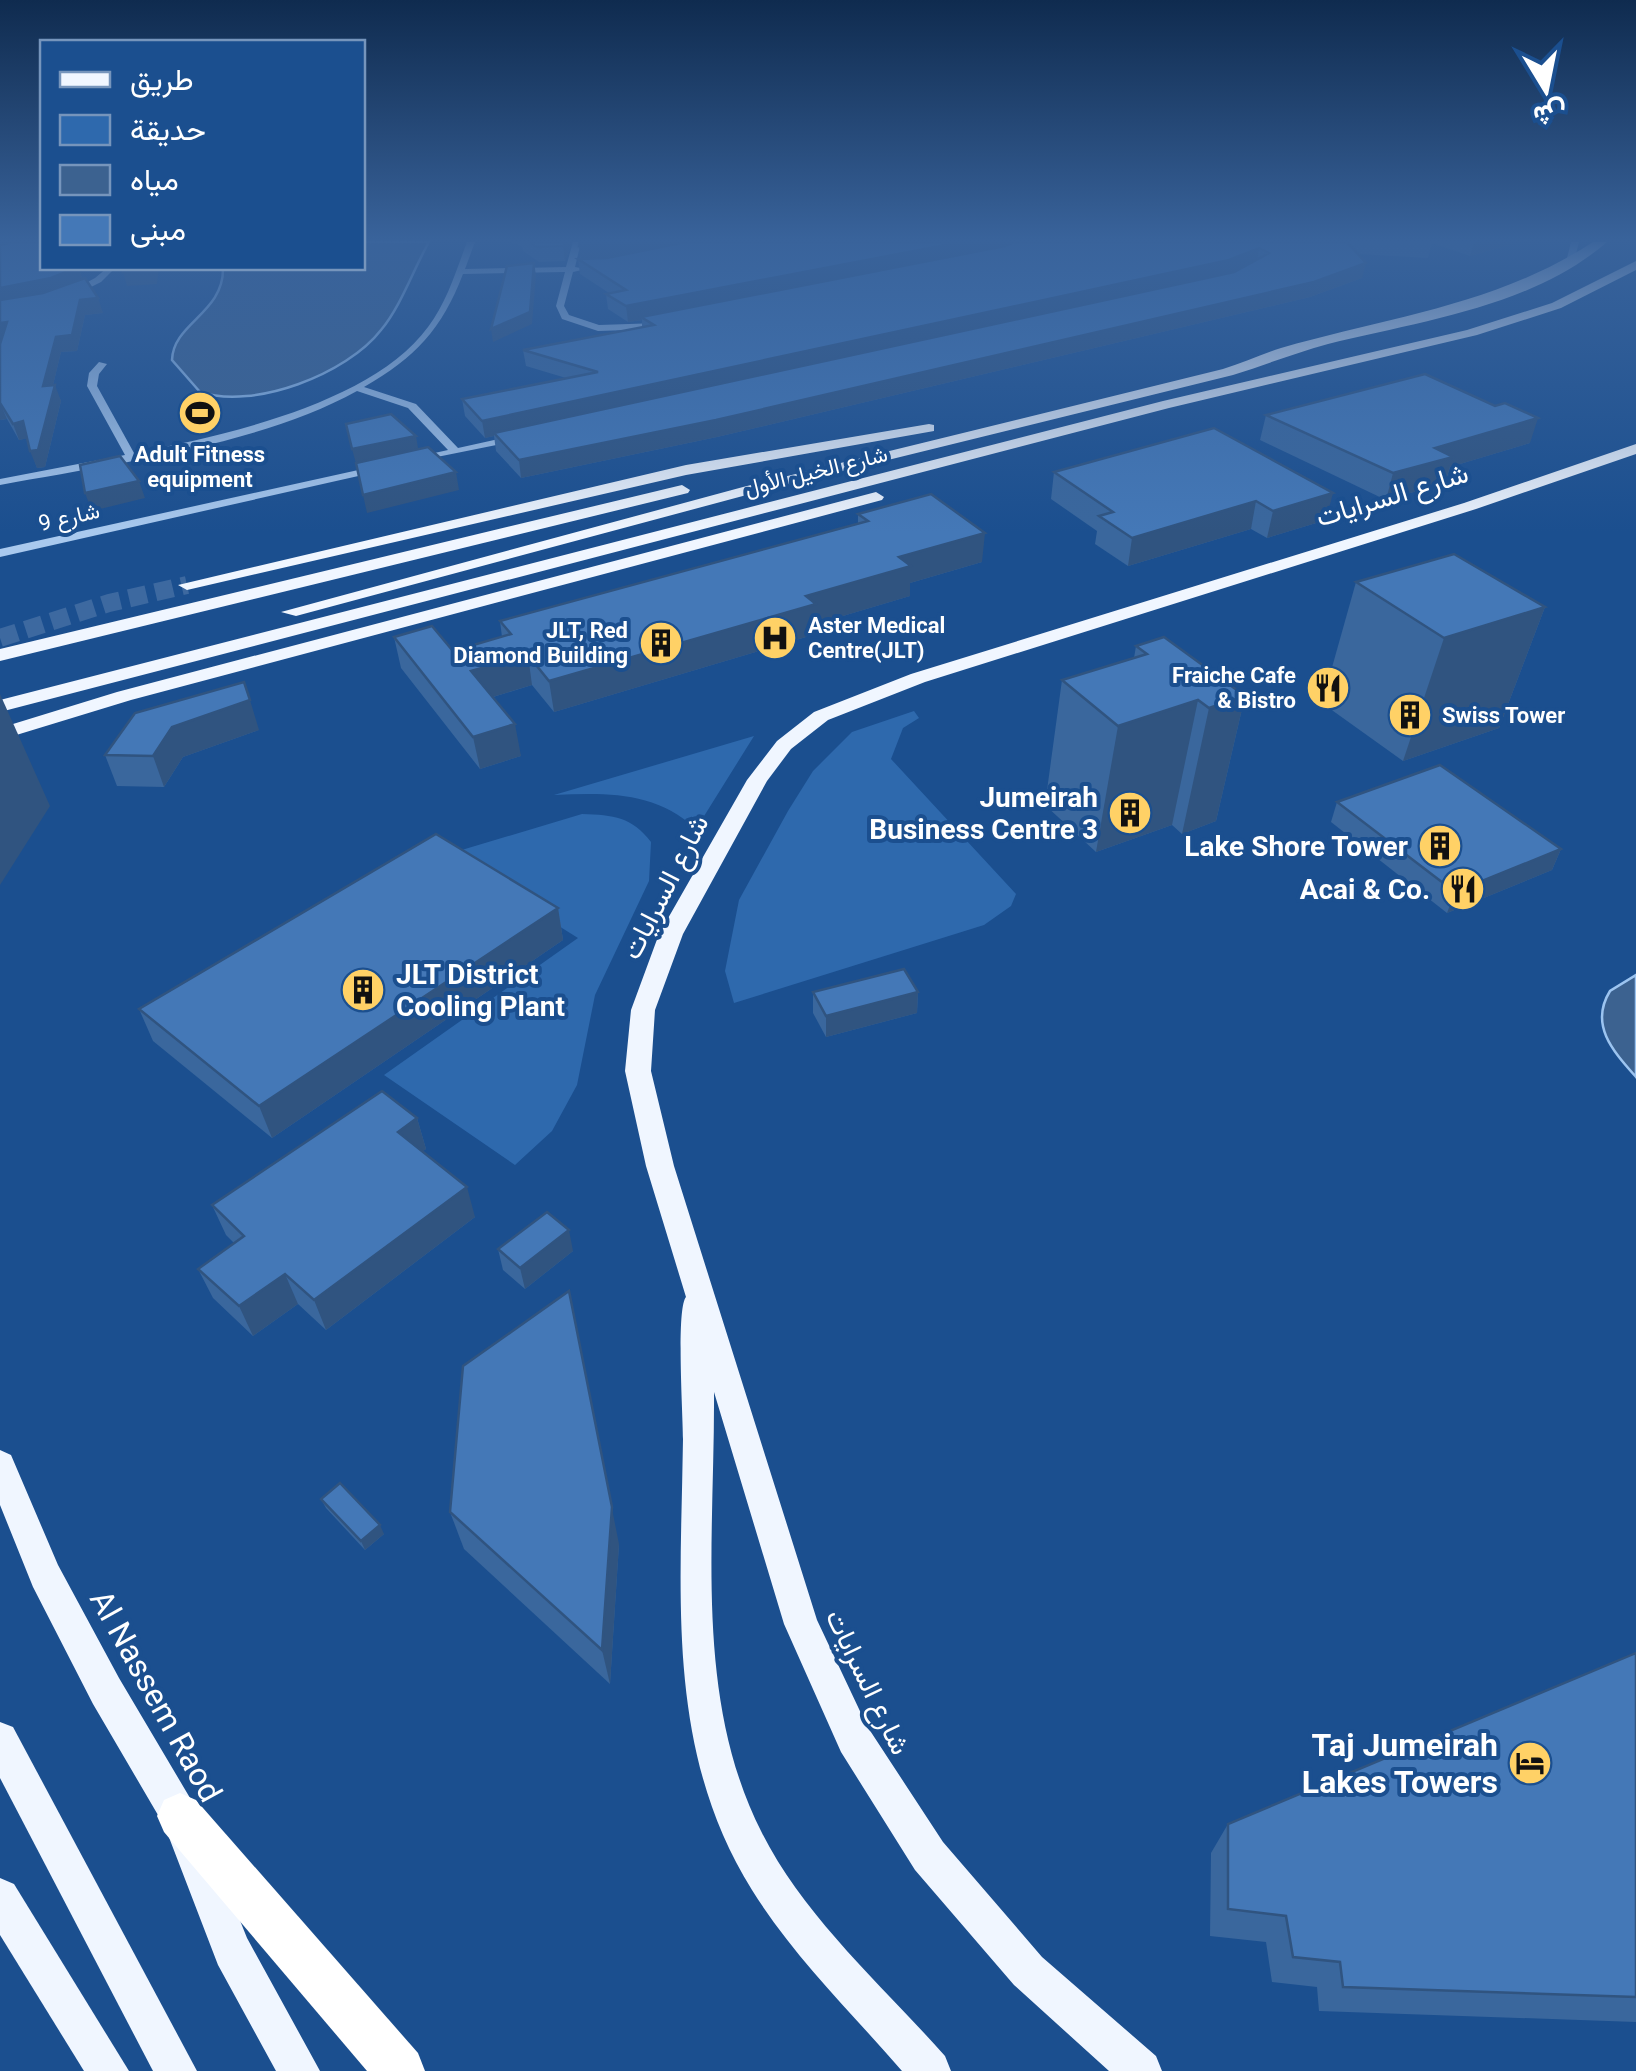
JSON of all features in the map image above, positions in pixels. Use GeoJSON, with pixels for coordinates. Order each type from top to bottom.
{"type":"FeatureCollection","features":[{"type":"Feature","properties":{"kind":"highway"},"geometry":{"type":"LineString","coordinates":[[180,1816],[400,2071]]}},
{"type":"Feature","properties":{"kind":"main road","name":"شارع الخيل الأول"},"geometry":{"type":"LineString","coordinates":[[0,688],[732,494],[1228,372],[1336,339]]}},
{"type":"Feature","properties":{"kind":"main road","name":"شارع الخيل الأول"},"geometry":{"type":"LineString","coordinates":[[0,706],[1168,404],[1221,396],[1443,339]]}},
{"type":"Feature","properties":{"kind":"main road"},"geometry":{"type":"LineString","coordinates":[[0,655],[929,428],[1282,353]]}},
{"type":"Feature","properties":{"kind":"main road"},"geometry":{"type":"LineString","coordinates":[[0,734],[124,696],[928,483],[1221,396]]}},
{"type":"Feature","properties":{"kind":"main road"},"geometry":{"type":"LineString","coordinates":[[187,585],[686,470],[929,428]]}},
{"type":"Feature","properties":{"kind":"main road","name":"شارع السرايات"},"geometry":{"type":"LineString","coordinates":[[1141,2071],[1028,1971],[929,1856],[854,1739],[801,1624],[688,1244],[660,1166],[638,1071],[643,1010],[672,934],[757,780],[784,746],[821,716],[866,695],[1474,504],[1636,449]]}},
{"type":"Feature","properties":{"kind":"main road"},"geometry":{"type":"LineString","coordinates":[[0,722],[124,696]]}},
{"type":"Feature","properties":{"kind":"main road"},"geometry":{"type":"LineString","coordinates":[[688,1244],[697,1332],[697,1680],[705,1736],[722,1793],[749,1849],[784,1902],[930,2071]]}},
{"type":"Feature","properties":{"kind":"main road","name":"Al Nassem Raod"},"geometry":{"type":"LineString","coordinates":[[0,1465],[45,1575],[106,1691],[180,1816],[232,1951],[299,2071]]}},
{"type":"Feature","properties":{"kind":"main road"},"geometry":{"type":"LineString","coordinates":[[0,1740],[176,2071]]}},
{"type":"Feature","properties":{"kind":"main road"},"geometry":{"type":"LineString","coordinates":[[0,1898],[108,2071]]}},
{"type":"Feature","properties":{"kind":"street"},"geometry":{"type":"LineString","coordinates":[[0,482],[257,426],[355,387],[392,365],[423,339]]}},
{"type":"Feature","properties":{"kind":"street"},"geometry":{"type":"LineString","coordinates":[[102,364],[92,378],[92,386],[130,456]]}},
{"type":"Feature","properties":{"kind":"street"},"geometry":{"type":"LineString","coordinates":[[355,387],[412,406],[455,451]]}},
{"type":"Feature","properties":{"kind":"street","name":"شارع 9"},"geometry":{"type":"LineString","coordinates":[[0,553],[531,435]]}},
{"type":"Feature","properties":{"kind":"green space"},"geometry":{"type":"Polygon","coordinates":[[[914,711],[919,718],[903,728],[891,759],[1016,894],[1011,906],[984,925],[734,1003],[725,971],[739,900],[788,811],[813,771],[852,732],[914,711]]]}},
{"type":"Feature","properties":{"kind":"green space"},"geometry":{"type":"Polygon","coordinates":[[[754,736],[696,829],[664,807],[647,801],[611,795],[554,795],[754,736]]]}},
{"type":"Feature","properties":{"kind":"green space"},"geometry":{"type":"Polygon","coordinates":[[[582,814],[621,819],[644,834],[651,842],[649,881],[595,995],[577,1085],[552,1131],[515,1165],[384,1075],[578,938],[445,855],[582,814]]]}},
{"type":"Feature","properties":{"kind":"water"},"geometry":{"type":"Polygon","coordinates":[[[180,339],[373,339],[323,374],[272,392],[246,396],[200,392],[172,360],[180,339]]]}},
{"type":"Feature","properties":{"kind":"water"},"geometry":{"type":"Polygon","coordinates":[[[1636,975],[1636,1077],[1606,1037],[1602,1015],[1610,991],[1636,975]]]}},
{"type":"Feature","properties":{"kind":"building"},"geometry":{"type":"Polygon","coordinates":[[[2,339],[56,339],[43,386],[55,385],[38,450],[30,451],[23,421],[13,424],[0,403],[2,339]]]}},
{"type":"Feature","properties":{"kind":"building"},"geometry":{"type":"Polygon","coordinates":[[[582,339],[864,339],[482,421],[462,399],[598,372],[523,350],[582,339]]]}},
{"type":"Feature","properties":{"kind":"building"},"geometry":{"type":"Polygon","coordinates":[[[928,339],[1069,339],[716,420],[519,460],[494,433],[928,339]]]}},
{"type":"Feature","properties":{"kind":"building"},"geometry":{"type":"Polygon","coordinates":[[[1425,374],[1495,406],[1505,403],[1538,418],[1435,448],[1453,457],[1393,473],[1266,415],[1425,374]]]}},
{"type":"Feature","properties":{"kind":"building"},"geometry":{"type":"Polygon","coordinates":[[[391,414],[416,436],[352,449],[346,424],[391,414]]]}},
{"type":"Feature","properties":{"kind":"building"},"geometry":{"type":"Polygon","coordinates":[[[1214,428],[1333,493],[1273,511],[1256,501],[1132,538],[1099,516],[1113,512],[1054,472],[1214,428]]]}},
{"type":"Feature","properties":{"kind":"building"},"geometry":{"type":"Polygon","coordinates":[[[428,447],[456,472],[363,495],[356,463],[428,447]]]}},
{"type":"Feature","properties":{"kind":"building"},"geometry":{"type":"Polygon","coordinates":[[[120,456],[139,481],[85,493],[80,465],[120,456]]]}},
{"type":"Feature","properties":{"kind":"building"},"geometry":{"type":"Polygon","coordinates":[[[931,494],[985,533],[899,557],[911,566],[806,596],[816,604],[549,681],[528,655],[471,671],[515,724],[473,737],[394,637],[432,626],[453,651],[511,634],[500,621],[868,521],[858,514],[931,494]]]}},
{"type":"Feature","properties":{"kind":"building"},"geometry":{"type":"Polygon","coordinates":[[[1454,554],[1545,607],[1444,638],[1356,582],[1454,554]]]}},
{"type":"Feature","properties":{"kind":"building"},"geometry":{"type":"Polygon","coordinates":[[[1164,637],[1245,696],[1209,708],[1198,700],[1118,726],[1062,680],[1147,654],[1136,646],[1164,637]]]}},
{"type":"Feature","properties":{"kind":"building"},"geometry":{"type":"Polygon","coordinates":[[[244,682],[250,700],[172,727],[153,756],[105,755],[135,713],[244,682]]]}},
{"type":"Feature","properties":{"kind":"building","name":"Lake Shore Tower"},"geometry":{"type":"Polygon","coordinates":[[[1440,765],[1561,849],[1455,892],[1337,802],[1440,765]]]}},
{"type":"Feature","properties":{"kind":"building","name":"JLT District Cooling Plant"},"geometry":{"type":"Polygon","coordinates":[[[436,834],[558,908],[259,1106],[139,1009],[436,834]]]}},
{"type":"Feature","properties":{"kind":"building"},"geometry":{"type":"Polygon","coordinates":[[[904,969],[918,992],[826,1016],[813,992],[904,969]]]}},
{"type":"Feature","properties":{"kind":"building"},"geometry":{"type":"Polygon","coordinates":[[[382,1091],[417,1118],[398,1132],[467,1187],[314,1300],[285,1274],[239,1306],[198,1269],[244,1236],[212,1205],[382,1091]]]}},
{"type":"Feature","properties":{"kind":"building"},"geometry":{"type":"Polygon","coordinates":[[[547,1212],[569,1230],[520,1268],[498,1249],[547,1212]]]}},
{"type":"Feature","properties":{"kind":"building"},"geometry":{"type":"Polygon","coordinates":[[[569,1291],[612,1507],[602,1650],[450,1512],[463,1366],[569,1291]]]}},
{"type":"Feature","properties":{"kind":"building"},"geometry":{"type":"Polygon","coordinates":[[[340,1483],[380,1525],[361,1541],[321,1499],[340,1483]]]}},
{"type":"Feature","properties":{"kind":"building","name":"Taj Jumeirah Lakes Towers"},"geometry":{"type":"Polygon","coordinates":[[[1636,1653],[1636,1997],[1343,1987],[1340,1962],[1293,1957],[1286,1916],[1228,1909],[1228,1824],[1636,1653]]]}},
{"type":"Feature","properties":{"kind":"tunnel"},"geometry":{"type":"LineString","coordinates":[[0,638],[109,603],[187,585]]}},
{"type":"Feature","properties":{"kind":"place","name":"Adult Fitness equipment"},"geometry":{"type":"Point","coordinates":[200,413]}},
{"type":"Feature","properties":{"kind":"place","name":"Aster Medical Centre(JLT)"},"geometry":{"type":"Point","coordinates":[775,638]}},
{"type":"Feature","properties":{"kind":"place","name":"JLT, Red Diamond Building"},"geometry":{"type":"Point","coordinates":[661,643]}},
{"type":"Feature","properties":{"kind":"place","name":"Fraiche Cafe & Bistro"},"geometry":{"type":"Point","coordinates":[1328,688]}},
{"type":"Feature","properties":{"kind":"place","name":"Swiss Tower"},"geometry":{"type":"Point","coordinates":[1410,715]}},
{"type":"Feature","properties":{"kind":"place","name":"Jumeirah Business Centre 3"},"geometry":{"type":"Point","coordinates":[1130,813]}},
{"type":"Feature","properties":{"kind":"place","name":"Lake Shore Tower"},"geometry":{"type":"Point","coordinates":[1440,846]}},
{"type":"Feature","properties":{"kind":"place","name":"Acai & Co."},"geometry":{"type":"Point","coordinates":[1463,889]}},
{"type":"Feature","properties":{"kind":"place","name":"JLT District Cooling Plant"},"geometry":{"type":"Point","coordinates":[363,990]}},
{"type":"Feature","properties":{"kind":"place","name":"Taj Jumeirah Lakes Towers"},"geometry":{"type":"Point","coordinates":[1530,1763]}}]}
